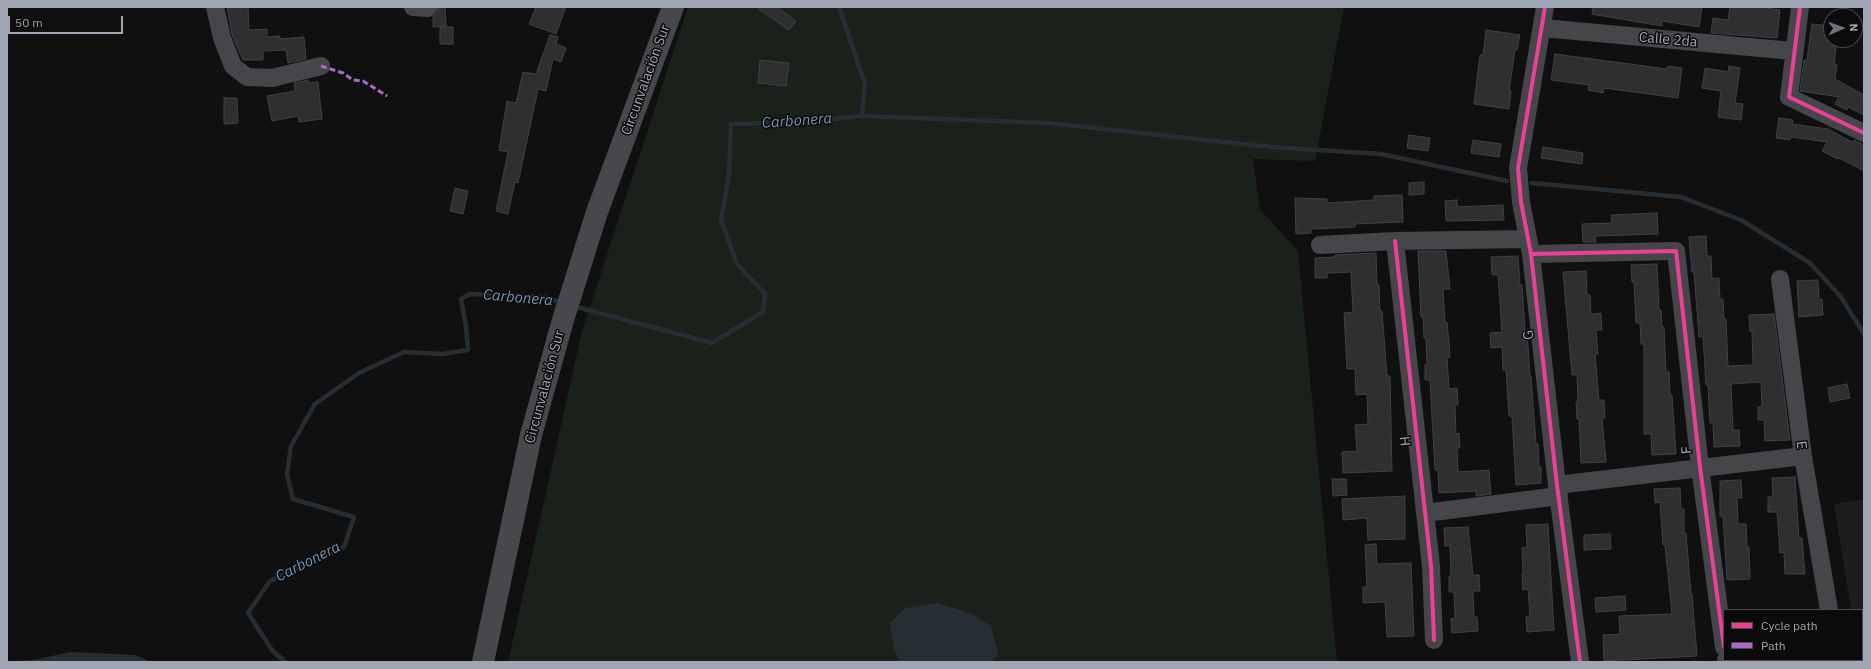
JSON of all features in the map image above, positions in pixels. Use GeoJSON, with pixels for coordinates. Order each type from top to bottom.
{"type":"FeatureCollection","features":[{"type":"Feature","properties":{"kind":"main road","name":"Circunvalación Sur"},"geometry":{"type":"LineString","coordinates":[[483,662],[531,435],[563,320],[598,212],[673,7]]}},
{"type":"Feature","properties":{"kind":"street"},"geometry":{"type":"LineString","coordinates":[[215,7],[222,38],[234,66],[247,77],[272,78],[321,66]]}},
{"type":"Feature","properties":{"kind":"street","name":"G"},"geometry":{"type":"LineString","coordinates":[[1545,7],[1518,168],[1529,246],[1580,662]]}},
{"type":"Feature","properties":{"kind":"street"},"geometry":{"type":"LineString","coordinates":[[1800,7],[1793,51],[1789,97],[1864,133]]}},
{"type":"Feature","properties":{"kind":"street","name":"Calle 2da"},"geometry":{"type":"LineString","coordinates":[[1542,28],[1793,51]]}},
{"type":"Feature","properties":{"kind":"street"},"geometry":{"type":"LineString","coordinates":[[1320,245],[1395,240],[1529,246]]}},
{"type":"Feature","properties":{"kind":"street","name":"H"},"geometry":{"type":"LineString","coordinates":[[1395,240],[1431,566],[1434,640]]}},
{"type":"Feature","properties":{"kind":"street","name":"F"},"geometry":{"type":"LineString","coordinates":[[1529,246],[1676,251],[1700,467],[1723,640]]}},
{"type":"Feature","properties":{"kind":"street","name":"E"},"geometry":{"type":"LineString","coordinates":[[1780,279],[1803,456],[1829,609]]}},
{"type":"Feature","properties":{"kind":"street"},"geometry":{"type":"LineString","coordinates":[[1425,513],[1700,467],[1803,456]]}},
{"type":"Feature","properties":{"kind":"street"},"geometry":{"type":"LineString","coordinates":[[1857,662],[1864,661]]}},
{"type":"Feature","properties":{"kind":"shaded area"},"geometry":{"type":"Polygon","coordinates":[[[688,7],[1344,7],[1315,161],[1253,159],[1260,209],[1298,251],[1337,662],[993,662],[998,654],[894,648],[899,662],[508,662],[582,331],[688,7]]]}},
{"type":"Feature","properties":{"kind":"shaded area"},"geometry":{"type":"Polygon","coordinates":[[[1864,499],[1864,646],[1863,609],[1851,609],[1834,504],[1864,499]]]}},
{"type":"Feature","properties":{"kind":"shaded area"},"geometry":{"type":"Polygon","coordinates":[[[937,603],[970,613],[991,626],[998,654],[993,662],[899,662],[894,648],[890,623],[905,608],[937,603]]]}},
{"type":"Feature","properties":{"kind":"shaded area"},"geometry":{"type":"Polygon","coordinates":[[[70,652],[136,655],[150,662],[7,662],[34,660],[70,652]]]}},
{"type":"Feature","properties":{"kind":"building"},"geometry":{"type":"Polygon","coordinates":[[[227,7],[248,7],[249,30],[267,29],[267,37],[280,36],[280,39],[304,37],[306,59],[288,63],[286,50],[263,51],[263,60],[243,60],[232,35],[227,7]]]}},
{"type":"Feature","properties":{"kind":"building"},"geometry":{"type":"Polygon","coordinates":[[[438,7],[445,7],[446,26],[433,27],[433,17],[437,13],[438,7]]]}},
{"type":"Feature","properties":{"kind":"building"},"geometry":{"type":"Polygon","coordinates":[[[536,7],[566,7],[556,34],[529,24],[536,7]]]}},
{"type":"Feature","properties":{"kind":"building"},"geometry":{"type":"Polygon","coordinates":[[[756,7],[777,7],[796,21],[789,30],[756,7]]]}},
{"type":"Feature","properties":{"kind":"building"},"geometry":{"type":"Polygon","coordinates":[[[1593,7],[1702,7],[1699,27],[1662,21],[1662,26],[1592,14],[1593,7]]]}},
{"type":"Feature","properties":{"kind":"building"},"geometry":{"type":"Polygon","coordinates":[[[1730,7],[1759,7],[1780,10],[1777,38],[1711,33],[1713,18],[1728,20],[1730,7]]]}},
{"type":"Feature","properties":{"kind":"building"},"geometry":{"type":"Polygon","coordinates":[[[1812,24],[1823,25],[1823,48],[1836,48],[1834,64],[1837,65],[1835,79],[1864,95],[1864,115],[1848,107],[1847,110],[1835,104],[1839,97],[1800,91],[1804,60],[1807,60],[1812,24]]]}},
{"type":"Feature","properties":{"kind":"building"},"geometry":{"type":"Polygon","coordinates":[[[440,27],[453,27],[453,44],[440,44],[440,27]]]}},
{"type":"Feature","properties":{"kind":"building"},"geometry":{"type":"Polygon","coordinates":[[[1486,30],[1520,35],[1517,50],[1515,50],[1509,91],[1511,91],[1509,109],[1474,104],[1480,55],[1483,55],[1486,30]]]}},
{"type":"Feature","properties":{"kind":"building"},"geometry":{"type":"Polygon","coordinates":[[[550,35],[558,37],[556,44],[566,48],[561,62],[553,59],[546,91],[538,89],[518,183],[515,182],[508,214],[496,211],[508,152],[499,150],[507,101],[516,103],[523,72],[536,74],[550,35]]]}},
{"type":"Feature","properties":{"kind":"building"},"geometry":{"type":"Polygon","coordinates":[[[1555,54],[1667,69],[1668,66],[1682,68],[1678,98],[1604,88],[1603,93],[1588,90],[1589,85],[1551,80],[1555,54]]]}},
{"type":"Feature","properties":{"kind":"building"},"geometry":{"type":"Polygon","coordinates":[[[760,60],[789,63],[786,86],[758,83],[760,60]]]}},
{"type":"Feature","properties":{"kind":"building"},"geometry":{"type":"Polygon","coordinates":[[[1729,66],[1740,68],[1735,103],[1743,104],[1741,120],[1718,117],[1721,91],[1702,88],[1705,68],[1728,72],[1729,66]]]}},
{"type":"Feature","properties":{"kind":"building"},"geometry":{"type":"Polygon","coordinates":[[[308,80],[308,83],[318,82],[322,119],[299,122],[298,116],[272,121],[267,96],[295,91],[294,83],[308,80]]]}},
{"type":"Feature","properties":{"kind":"building"},"geometry":{"type":"Polygon","coordinates":[[[224,98],[237,98],[238,123],[224,124],[224,98]]]}},
{"type":"Feature","properties":{"kind":"building"},"geometry":{"type":"Polygon","coordinates":[[[1779,118],[1793,120],[1792,124],[1828,129],[1852,142],[1854,140],[1864,145],[1864,171],[1822,151],[1827,142],[1791,137],[1790,140],[1776,138],[1779,118]]]}},
{"type":"Feature","properties":{"kind":"building"},"geometry":{"type":"Polygon","coordinates":[[[1409,135],[1430,138],[1428,151],[1407,148],[1409,135]]]}},
{"type":"Feature","properties":{"kind":"building"},"geometry":{"type":"Polygon","coordinates":[[[1473,140],[1501,144],[1499,157],[1471,153],[1473,140]]]}},
{"type":"Feature","properties":{"kind":"building"},"geometry":{"type":"Polygon","coordinates":[[[1543,147],[1583,153],[1582,164],[1541,158],[1543,147]]]}},
{"type":"Feature","properties":{"kind":"building"},"geometry":{"type":"Polygon","coordinates":[[[1424,182],[1424,194],[1409,195],[1409,183],[1424,182]]]}},
{"type":"Feature","properties":{"kind":"building"},"geometry":{"type":"Polygon","coordinates":[[[455,188],[468,191],[463,214],[450,211],[455,188]]]}},
{"type":"Feature","properties":{"kind":"building"},"geometry":{"type":"Polygon","coordinates":[[[1402,195],[1403,222],[1355,224],[1355,227],[1311,229],[1311,233],[1296,234],[1295,198],[1327,199],[1327,203],[1374,200],[1374,196],[1402,195]]]}},
{"type":"Feature","properties":{"kind":"building"},"geometry":{"type":"Polygon","coordinates":[[[1457,200],[1457,207],[1503,205],[1504,220],[1446,221],[1445,201],[1457,200]]]}},
{"type":"Feature","properties":{"kind":"building"},"geometry":{"type":"Polygon","coordinates":[[[1657,213],[1658,234],[1595,236],[1596,242],[1583,242],[1582,224],[1612,223],[1611,215],[1657,213]]]}},
{"type":"Feature","properties":{"kind":"building"},"geometry":{"type":"Polygon","coordinates":[[[1706,236],[1707,256],[1711,256],[1712,279],[1719,278],[1720,299],[1723,299],[1724,319],[1726,319],[1728,366],[1753,365],[1752,331],[1750,331],[1749,315],[1774,314],[1790,440],[1765,441],[1764,420],[1758,420],[1758,407],[1762,406],[1761,382],[1731,384],[1733,430],[1739,430],[1740,446],[1714,447],[1713,423],[1710,423],[1708,385],[1706,385],[1703,336],[1699,337],[1694,272],[1692,272],[1689,237],[1706,236]]]}},
{"type":"Feature","properties":{"kind":"building"},"geometry":{"type":"Polygon","coordinates":[[[1418,251],[1446,251],[1450,289],[1443,289],[1445,323],[1447,322],[1450,357],[1447,358],[1449,389],[1457,388],[1458,405],[1455,405],[1456,434],[1459,433],[1460,448],[1457,448],[1458,472],[1489,470],[1491,494],[1476,496],[1476,491],[1439,493],[1438,470],[1435,470],[1430,380],[1425,380],[1425,365],[1427,364],[1426,338],[1424,338],[1423,317],[1421,317],[1418,251]]]}},
{"type":"Feature","properties":{"kind":"building"},"geometry":{"type":"Polygon","coordinates":[[[1376,253],[1377,285],[1379,285],[1380,311],[1382,311],[1387,376],[1390,376],[1392,471],[1343,473],[1342,452],[1357,451],[1355,425],[1368,424],[1367,394],[1356,395],[1355,369],[1347,369],[1344,313],[1353,312],[1351,272],[1327,273],[1327,278],[1315,278],[1315,258],[1335,257],[1335,255],[1376,253]]]}},
{"type":"Feature","properties":{"kind":"building"},"geometry":{"type":"Polygon","coordinates":[[[1518,256],[1520,285],[1522,285],[1525,331],[1527,331],[1536,444],[1538,444],[1539,467],[1541,467],[1541,483],[1516,485],[1512,416],[1509,416],[1506,370],[1503,370],[1502,347],[1491,348],[1490,333],[1502,332],[1498,275],[1492,275],[1491,257],[1518,256]]]}},
{"type":"Feature","properties":{"kind":"building"},"geometry":{"type":"Polygon","coordinates":[[[1657,264],[1659,310],[1661,310],[1662,327],[1664,327],[1666,372],[1669,372],[1670,395],[1672,395],[1676,454],[1652,455],[1651,434],[1644,434],[1644,344],[1641,344],[1640,323],[1636,323],[1634,282],[1632,282],[1631,265],[1657,264]]]}},
{"type":"Feature","properties":{"kind":"building"},"geometry":{"type":"Polygon","coordinates":[[[1586,271],[1587,295],[1590,295],[1591,314],[1601,313],[1602,330],[1596,330],[1598,354],[1595,354],[1599,400],[1604,400],[1605,418],[1602,418],[1606,462],[1581,463],[1579,419],[1577,419],[1576,402],[1578,401],[1577,375],[1572,375],[1563,272],[1586,271]]]}},
{"type":"Feature","properties":{"kind":"building"},"geometry":{"type":"Polygon","coordinates":[[[1818,280],[1819,300],[1822,299],[1823,315],[1799,317],[1797,281],[1818,280]]]}},
{"type":"Feature","properties":{"kind":"building"},"geometry":{"type":"Polygon","coordinates":[[[1847,384],[1850,398],[1830,402],[1828,388],[1847,384]]]}},
{"type":"Feature","properties":{"kind":"building"},"geometry":{"type":"Polygon","coordinates":[[[1795,477],[1799,538],[1802,538],[1805,574],[1785,574],[1784,552],[1780,553],[1777,512],[1768,512],[1768,497],[1773,497],[1772,478],[1795,477]]]}},
{"type":"Feature","properties":{"kind":"building"},"geometry":{"type":"Polygon","coordinates":[[[1332,479],[1346,479],[1347,495],[1333,496],[1332,479]]]}},
{"type":"Feature","properties":{"kind":"building"},"geometry":{"type":"Polygon","coordinates":[[[1741,480],[1742,498],[1737,498],[1738,524],[1746,524],[1747,547],[1749,547],[1750,579],[1727,580],[1723,516],[1720,516],[1720,481],[1741,480]]]}},
{"type":"Feature","properties":{"kind":"building"},"geometry":{"type":"Polygon","coordinates":[[[1680,488],[1681,509],[1684,509],[1684,533],[1686,533],[1697,656],[1604,661],[1603,635],[1620,634],[1619,616],[1672,614],[1665,545],[1663,545],[1660,502],[1655,503],[1654,489],[1680,488]]]}},
{"type":"Feature","properties":{"kind":"building"},"geometry":{"type":"Polygon","coordinates":[[[1405,496],[1405,539],[1368,540],[1367,518],[1343,520],[1342,499],[1405,496]]]}},
{"type":"Feature","properties":{"kind":"building"},"geometry":{"type":"Polygon","coordinates":[[[1548,524],[1554,630],[1527,632],[1526,617],[1530,616],[1528,589],[1523,590],[1522,574],[1522,548],[1527,547],[1526,525],[1548,524]]]}},
{"type":"Feature","properties":{"kind":"building"},"geometry":{"type":"Polygon","coordinates":[[[1468,527],[1473,575],[1479,575],[1480,591],[1473,591],[1474,617],[1477,617],[1478,631],[1452,633],[1451,619],[1455,618],[1454,592],[1449,592],[1449,576],[1451,576],[1450,546],[1445,546],[1444,528],[1468,527]]]}},
{"type":"Feature","properties":{"kind":"building"},"geometry":{"type":"Polygon","coordinates":[[[1610,534],[1611,549],[1584,550],[1584,535],[1610,534]]]}},
{"type":"Feature","properties":{"kind":"building"},"geometry":{"type":"Polygon","coordinates":[[[1376,544],[1377,564],[1411,563],[1414,636],[1387,637],[1385,602],[1363,603],[1363,587],[1367,587],[1365,545],[1376,544]]]}},
{"type":"Feature","properties":{"kind":"building"},"geometry":{"type":"Polygon","coordinates":[[[1625,596],[1626,610],[1596,612],[1595,598],[1625,596]]]}},
{"type":"Feature","properties":{"kind":"waterway","name":"Carbonera"},"geometry":{"type":"LineString","coordinates":[[573,306],[712,343],[763,312],[765,294],[737,264],[721,220],[729,175],[731,124],[802,122],[862,116],[865,84],[839,7]]}},
{"type":"Feature","properties":{"kind":"waterway"},"geometry":{"type":"LineString","coordinates":[[862,116],[1048,123],[1271,147],[1381,154],[1507,181]]}},
{"type":"Feature","properties":{"kind":"waterway"},"geometry":{"type":"LineString","coordinates":[[1532,183],[1681,197],[1741,220],[1810,263],[1841,297],[1864,334]]}},
{"type":"Feature","properties":{"kind":"waterway","name":"Carbonera"},"geometry":{"type":"LineString","coordinates":[[285,662],[272,650],[248,613],[270,581],[344,547],[354,517],[293,499],[287,474],[291,446],[315,404],[359,373],[404,352],[442,354],[468,350],[466,326],[461,299],[470,294],[544,297],[562,303]]}},
{"type":"Feature","properties":{"kind":"marked path"},"geometry":{"type":"LineString","coordinates":[[321,66],[343,73],[353,80],[363,81],[387,96]]}},
{"type":"Feature","properties":{"kind":"cycle path"},"geometry":{"type":"LineString","coordinates":[[1545,7],[1518,168],[1521,202],[1531,254],[1557,485],[1580,662]]}},
{"type":"Feature","properties":{"kind":"cycle path"},"geometry":{"type":"LineString","coordinates":[[1800,7],[1789,97],[1864,133]]}},
{"type":"Feature","properties":{"kind":"cycle path"},"geometry":{"type":"LineString","coordinates":[[1395,241],[1431,566],[1434,640]]}},
{"type":"Feature","properties":{"kind":"cycle path"},"geometry":{"type":"LineString","coordinates":[[1531,254],[1676,251],[1700,467],[1723,640]]}}]}
